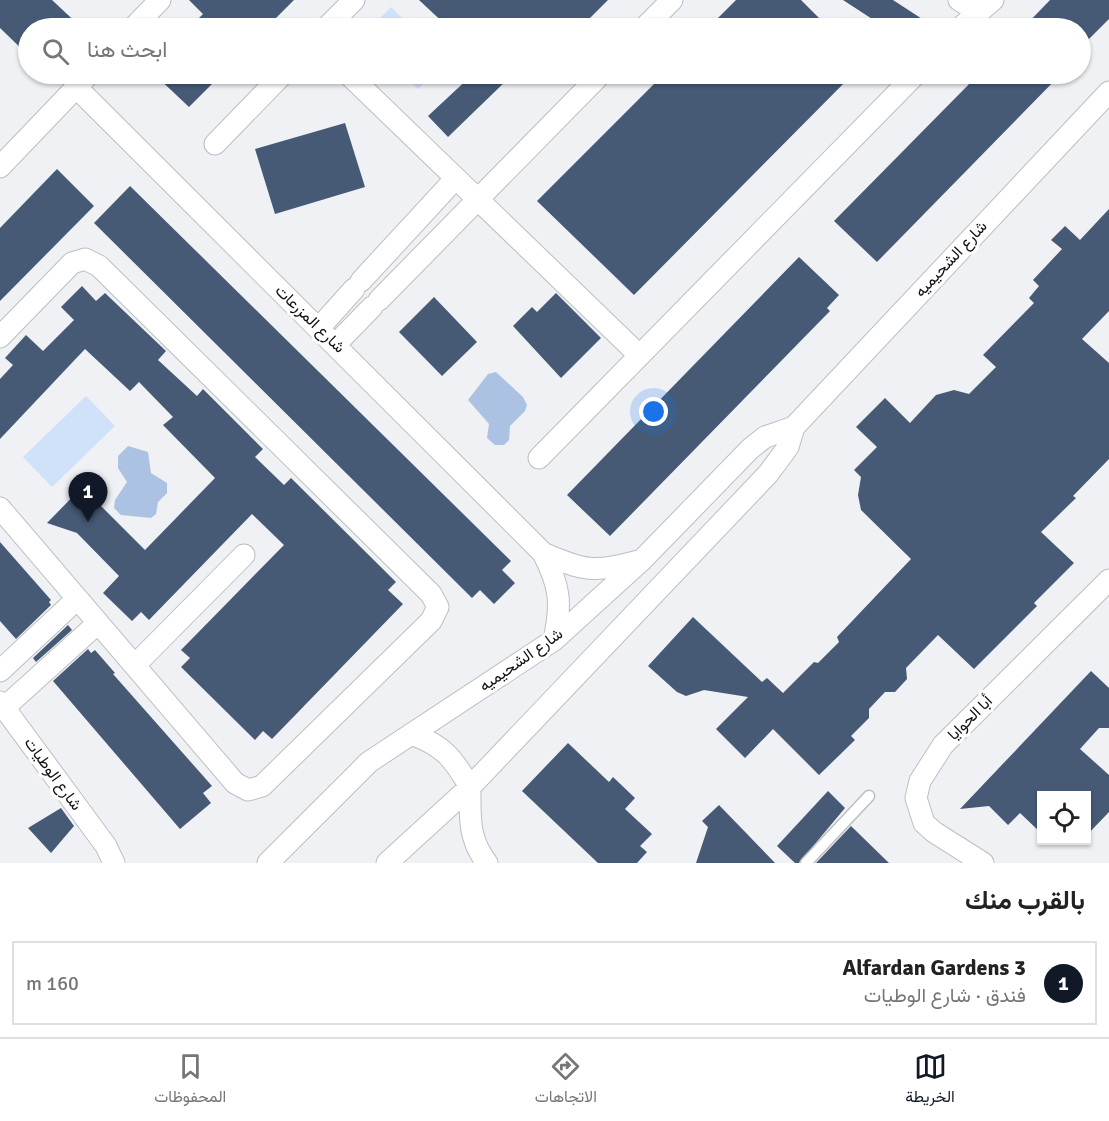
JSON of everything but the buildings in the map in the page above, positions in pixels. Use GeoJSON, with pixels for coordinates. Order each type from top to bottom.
{"type":"FeatureCollection","features":[{"type":"Feature","properties":{"kind":"street"},"geometry":{"type":"LineString","coordinates":[[143,18],[160,0]]}},
{"type":"Feature","properties":{"kind":"street"},"geometry":{"type":"LineString","coordinates":[[336,18],[354,0]]}},
{"type":"Feature","properties":{"kind":"street"},"geometry":{"type":"LineString","coordinates":[[654,18],[672,0]]}},
{"type":"Feature","properties":{"kind":"street"},"geometry":{"type":"LineString","coordinates":[[959,0],[985,6]]}},
{"type":"Feature","properties":{"kind":"street"},"geometry":{"type":"LineString","coordinates":[[971,18],[985,6]]}},
{"type":"Feature","properties":{"kind":"street"},"geometry":{"type":"LineString","coordinates":[[0,167],[78,84]]}},
{"type":"Feature","properties":{"kind":"street","name":"شارع المزرعات"},"geometry":{"type":"LineString","coordinates":[[86,84],[319,328],[543,553],[555,576],[560,594],[560,615],[554,640]]}},
{"type":"Feature","properties":{"kind":"street"},"geometry":{"type":"LineString","coordinates":[[215,144],[273,84]]}},
{"type":"Feature","properties":{"kind":"street"},"geometry":{"type":"LineString","coordinates":[[358,84],[639,355]]}},
{"type":"Feature","properties":{"kind":"street"},"geometry":{"type":"LineString","coordinates":[[336,344],[591,84]]}},
{"type":"Feature","properties":{"kind":"street"},"geometry":{"type":"LineString","coordinates":[[539,458],[906,84]]}},
{"type":"Feature","properties":{"kind":"street","name":"شارع الشحيميه"},"geometry":{"type":"LineString","coordinates":[[268,863],[369,762],[554,640],[642,560],[750,449],[765,437],[794,427],[1109,92]]}},
{"type":"Feature","properties":{"kind":"street"},"geometry":{"type":"LineString","coordinates":[[319,328],[456,178]]}},
{"type":"Feature","properties":{"kind":"street"},"geometry":{"type":"LineString","coordinates":[[0,337],[72,262],[85,259],[99,266],[431,594],[438,607],[431,621],[262,786],[248,790],[235,783],[0,508]]}},
{"type":"Feature","properties":{"kind":"street","name":"شارع الشحيميه"},"geometry":{"type":"LineString","coordinates":[[387,863],[470,787],[768,474],[789,447],[794,427]]}},
{"type":"Feature","properties":{"kind":"street","name":"شارع المزرعات"},"geometry":{"type":"LineString","coordinates":[[543,553],[575,566],[606,570],[642,560]]}},
{"type":"Feature","properties":{"kind":"street"},"geometry":{"type":"LineString","coordinates":[[135,665],[244,555]]}},
{"type":"Feature","properties":{"kind":"street","name":"أبا الحوايا"},"geometry":{"type":"LineString","coordinates":[[983,863],[934,832],[924,823],[916,798],[920,781],[943,745],[1109,580]]}},
{"type":"Feature","properties":{"kind":"street"},"geometry":{"type":"LineString","coordinates":[[0,671],[77,599]]}},
{"type":"Feature","properties":{"kind":"street"},"geometry":{"type":"LineString","coordinates":[[3,704],[98,623]]}},
{"type":"Feature","properties":{"kind":"street","name":"شارع الوطيات"},"geometry":{"type":"LineString","coordinates":[[3,704],[110,855],[132,863]]}},
{"type":"Feature","properties":{"kind":"street"},"geometry":{"type":"LineString","coordinates":[[411,734],[432,742],[454,760],[470,787],[469,827],[478,852],[487,863]]}},
{"type":"Feature","properties":{"kind":"lane"},"geometry":{"type":"LineString","coordinates":[[806,863],[869,796]]}},
{"type":"Feature","properties":{"kind":"shaded area"},"geometry":{"type":"Polygon","coordinates":[[[391,7],[402,18],[380,18],[391,7]]]}},
{"type":"Feature","properties":{"kind":"shaded area"},"geometry":{"type":"Polygon","coordinates":[[[413,84],[423,84],[418,89],[413,84]]]}},
{"type":"Feature","properties":{"kind":"shaded area"},"geometry":{"type":"Polygon","coordinates":[[[496,372],[523,397],[527,405],[525,411],[510,426],[509,440],[504,445],[495,445],[487,438],[489,424],[468,400],[488,374],[496,372]]]}},
{"type":"Feature","properties":{"kind":"shaded area"},"geometry":{"type":"Polygon","coordinates":[[[86,396],[115,426],[52,487],[23,457],[86,396]]]}},
{"type":"Feature","properties":{"kind":"shaded area"},"geometry":{"type":"Polygon","coordinates":[[[128,446],[148,452],[151,473],[167,483],[167,493],[158,502],[156,514],[151,518],[121,515],[114,508],[115,500],[127,482],[118,468],[118,456],[128,446]]]}},
{"type":"Feature","properties":{"kind":"place","name":"Alfardan Gardens 3"},"geometry":{"type":"Point","coordinates":[88,522]}}]}
